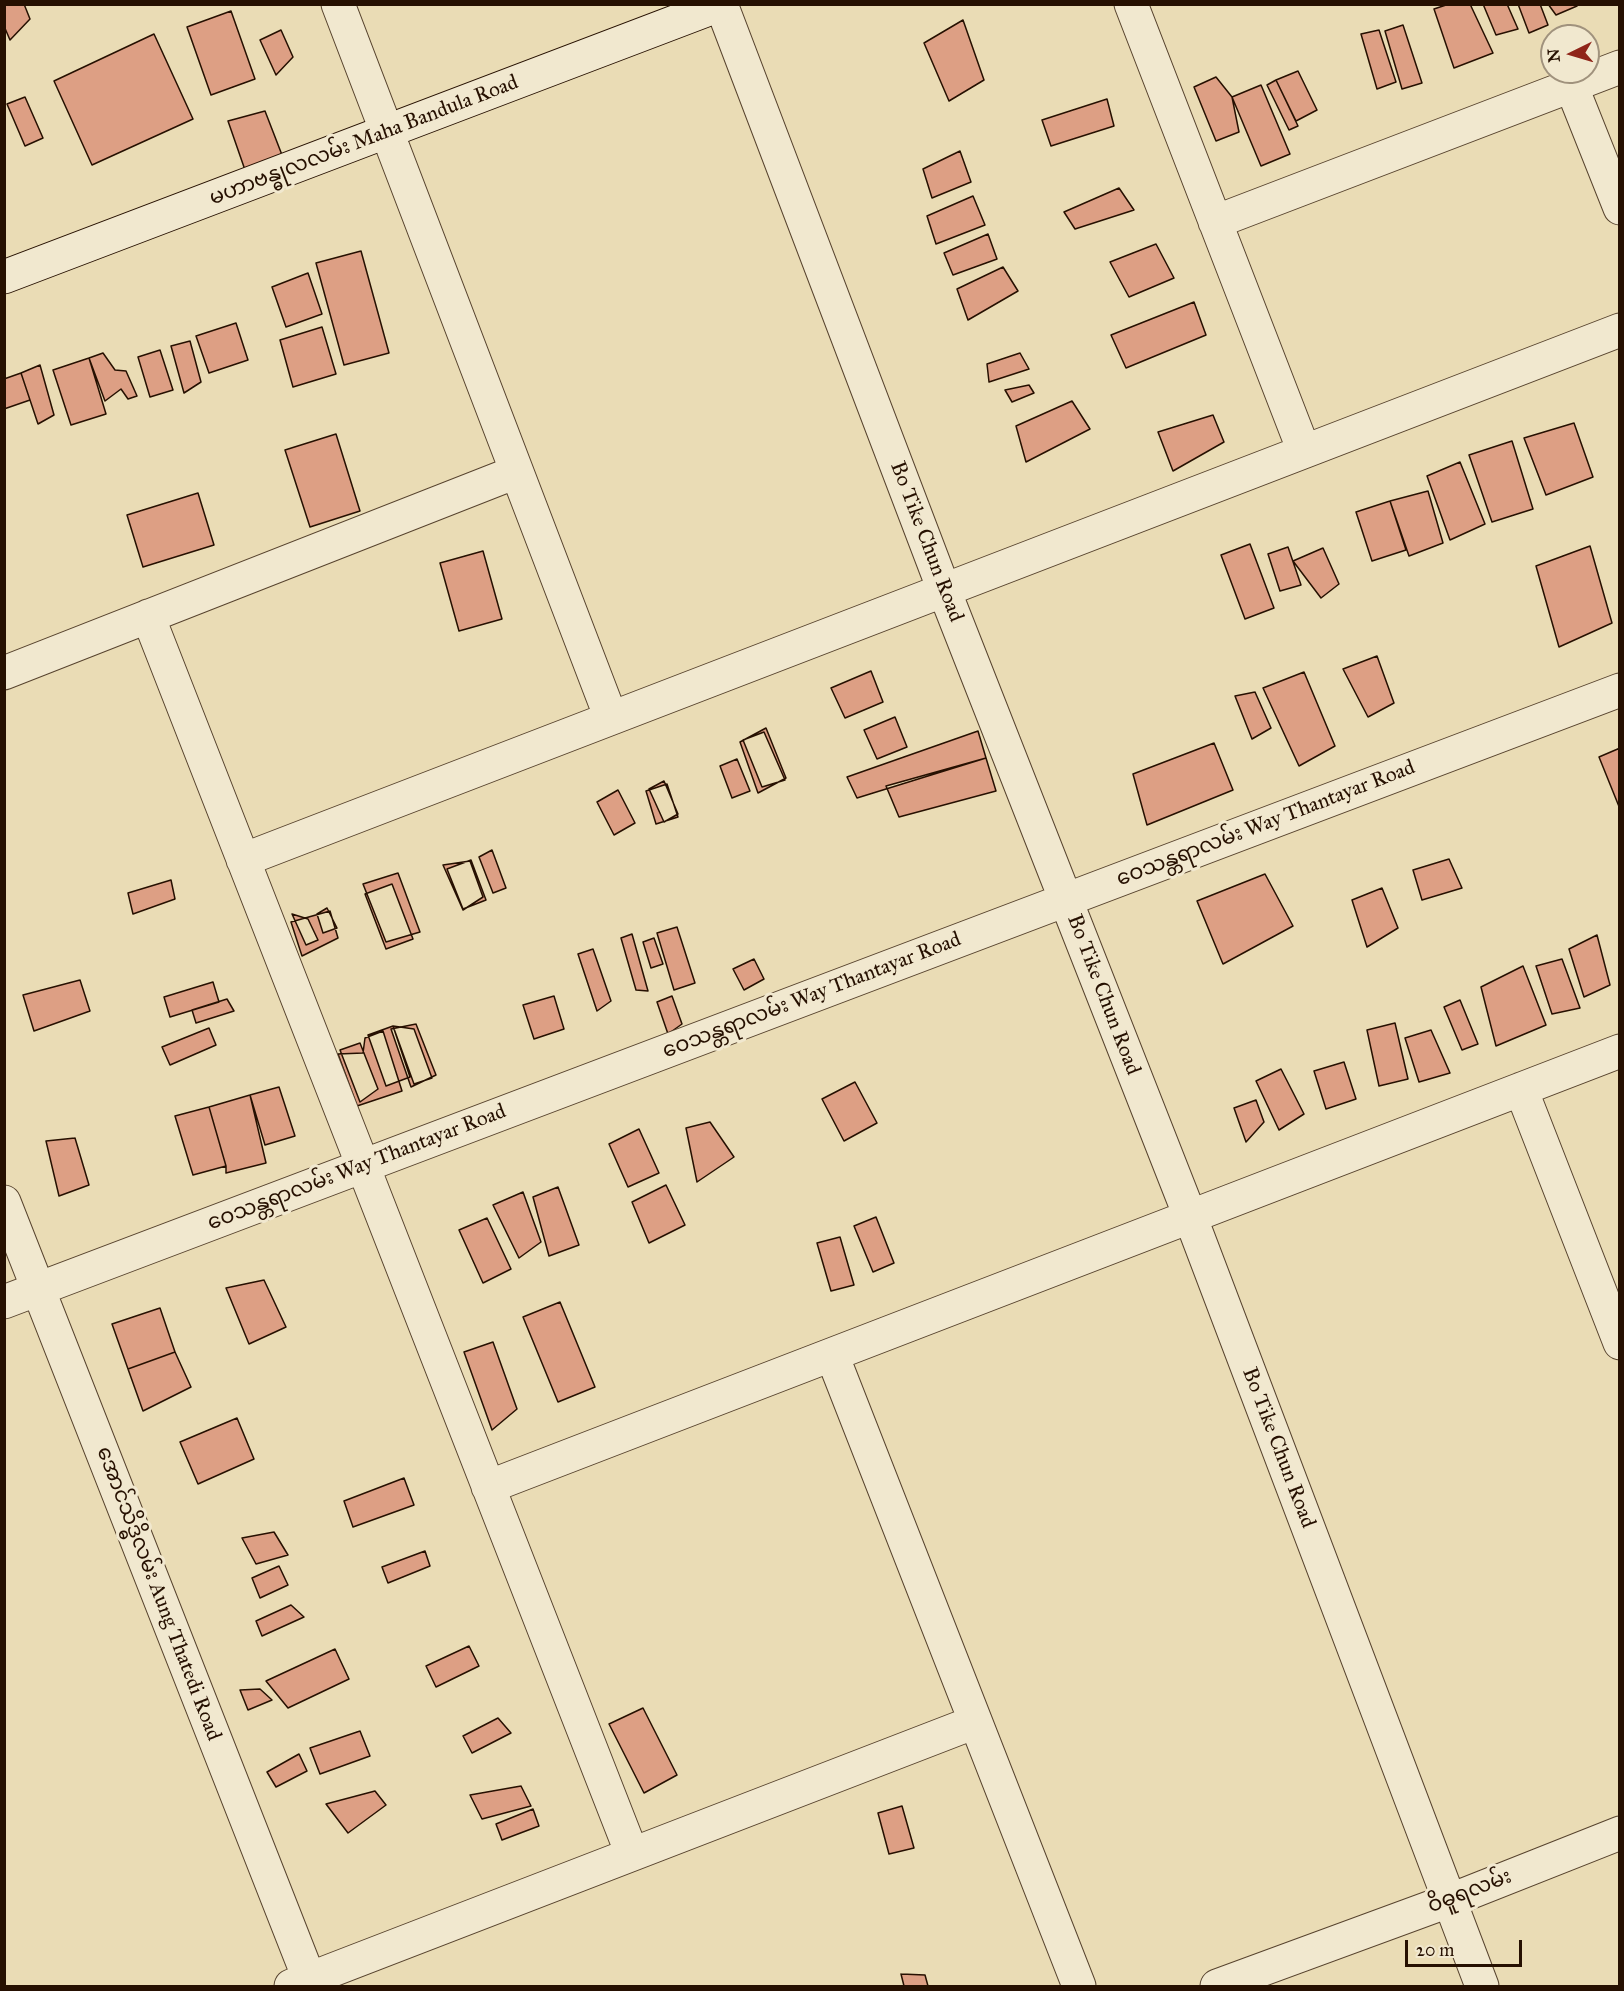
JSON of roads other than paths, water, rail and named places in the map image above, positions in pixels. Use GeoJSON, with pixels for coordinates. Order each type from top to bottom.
{"type":"FeatureCollection","features":[{"type":"Feature","properties":{"kind":"street"},"geometry":{"type":"LineString","coordinates":[[338,4],[611,718]]}},
{"type":"Feature","properties":{"kind":"street"},"geometry":{"type":"LineString","coordinates":[[1131,4],[1304,451]]}},
{"type":"Feature","properties":{"kind":"street","name":"မဟာဗန္ဓုလလမ်း Maha Bandula Road"},"geometry":{"type":"LineString","coordinates":[[4,278],[722,5]]}},
{"type":"Feature","properties":{"kind":"street","name":"Bo Tike Chun Road"},"geometry":{"type":"LineString","coordinates":[[722,5],[944,590],[1190,1216],[1482,1986]]}},
{"type":"Feature","properties":{"kind":"street"},"geometry":{"type":"LineString","coordinates":[[1215,222],[1620,67]]}},
{"type":"Feature","properties":{"kind":"street"},"geometry":{"type":"LineString","coordinates":[[1571,85],[1620,207]]}},
{"type":"Feature","properties":{"kind":"street"},"geometry":{"type":"LineString","coordinates":[[243,860],[1620,330]]}},
{"type":"Feature","properties":{"kind":"street"},"geometry":{"type":"LineString","coordinates":[[4,673],[516,472]]}},
{"type":"Feature","properties":{"kind":"street"},"geometry":{"type":"LineString","coordinates":[[148,616],[632,1854]]}},
{"type":"Feature","properties":{"kind":"street","name":"ဝေသန္တရာလမ်း Way Thantayar Road"},"geometry":{"type":"LineString","coordinates":[[4,1302],[1620,690]]}},
{"type":"Feature","properties":{"kind":"street"},"geometry":{"type":"LineString","coordinates":[[488,1487],[1620,1051]]}},
{"type":"Feature","properties":{"kind":"street"},"geometry":{"type":"LineString","coordinates":[[1521,1089],[1620,1343]]}},
{"type":"Feature","properties":{"kind":"street","name":"အောင်သိဒ္ဓိလမ်း Aung Thatedi Road"},"geometry":{"type":"LineString","coordinates":[[4,1202],[304,1984]]}},
{"type":"Feature","properties":{"kind":"street"},"geometry":{"type":"LineString","coordinates":[[832,1355],[1079,1986]]}},
{"type":"Feature","properties":{"kind":"street"},"geometry":{"type":"LineString","coordinates":[[304,1984],[975,1722]]}},
{"type":"Feature","properties":{"kind":"street","name":"ဝိဓူရလမ်း"},"geometry":{"type":"LineString","coordinates":[[1217,1986],[1451,1900],[1620,1833]]}}]}
